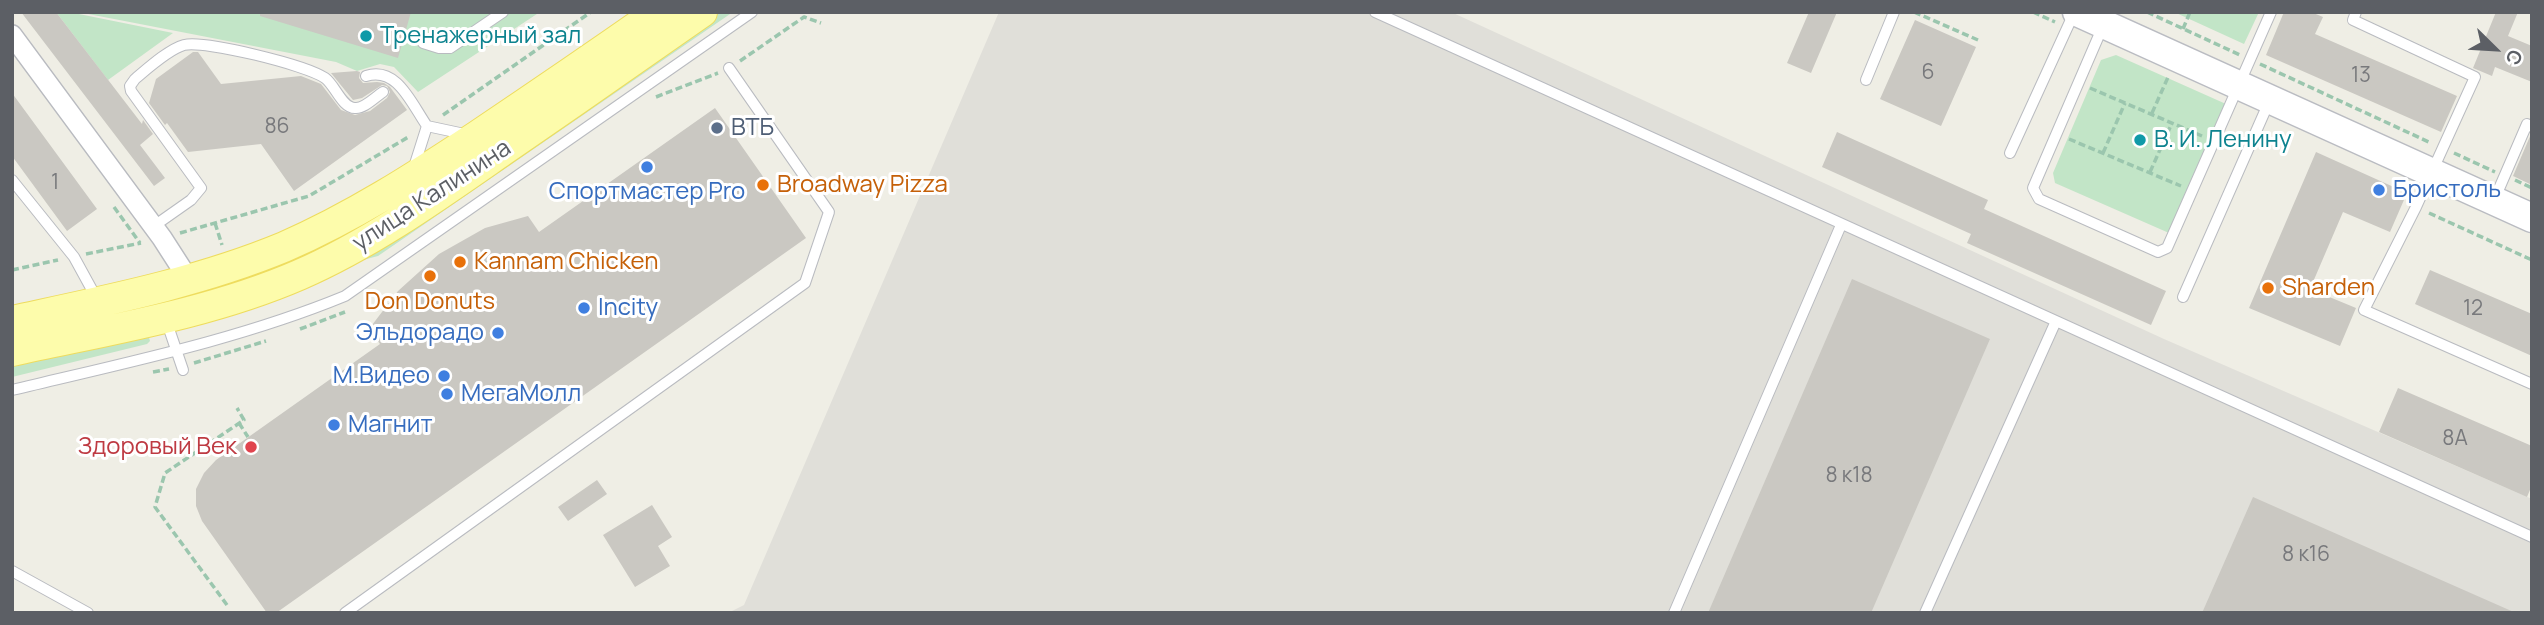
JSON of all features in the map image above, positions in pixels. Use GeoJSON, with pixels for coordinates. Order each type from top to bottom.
{"type":"FeatureCollection","features":[{"type":"Feature","properties":{"kind":"main road","name":"улица Калинина"},"geometry":{"type":"LineString","coordinates":[[19,316],[99,302],[189,280],[284,247],[332,225],[409,181],[658,12]]}},
{"type":"Feature","properties":{"kind":"main road","name":"улица Калинина"},"geometry":{"type":"LineString","coordinates":[[12,351],[165,317],[241,295],[297,276],[353,249],[408,217],[702,12]]}},
{"type":"Feature","properties":{"kind":"street"},"geometry":{"type":"LineString","coordinates":[[2075,12],[2106,18],[2270,99],[2437,160],[2493,201],[2532,218]]}},
{"type":"Feature","properties":{"kind":"street"},"geometry":{"type":"LineString","coordinates":[[12,35],[150,234],[189,280]]}},
{"type":"Feature","properties":{"kind":"lane"},"geometry":{"type":"LineString","coordinates":[[424,43],[450,48],[503,12]]}},
{"type":"Feature","properties":{"kind":"lane"},"geometry":{"type":"LineString","coordinates":[[12,390],[176,351],[306,313],[345,296],[752,12]]}},
{"type":"Feature","properties":{"kind":"lane"},"geometry":{"type":"LineString","coordinates":[[1375,12],[2532,537]]}},
{"type":"Feature","properties":{"kind":"lane"},"geometry":{"type":"LineString","coordinates":[[1866,80],[1894,12]]}},
{"type":"Feature","properties":{"kind":"lane"},"geometry":{"type":"LineString","coordinates":[[2010,153],[2075,12]]}},
{"type":"Feature","properties":{"kind":"lane"},"geometry":{"type":"LineString","coordinates":[[2106,18],[2033,188],[2039,199],[2158,252],[2167,248],[2271,12]]}},
{"type":"Feature","properties":{"kind":"lane"},"geometry":{"type":"LineString","coordinates":[[2356,12],[2353,20],[2475,77],[2416,207],[2364,310],[2532,384]]}},
{"type":"Feature","properties":{"kind":"lane"},"geometry":{"type":"LineString","coordinates":[[150,234],[191,200],[201,188],[131,92],[130,86],[135,79],[177,48],[191,44],[296,64],[328,80],[346,105],[352,108],[361,107],[383,92]]}},
{"type":"Feature","properties":{"kind":"lane"},"geometry":{"type":"LineString","coordinates":[[345,613],[805,284],[830,212],[729,68]]}},
{"type":"Feature","properties":{"kind":"lane"},"geometry":{"type":"LineString","coordinates":[[366,76],[377,73],[392,77],[427,125],[476,136]]}},
{"type":"Feature","properties":{"kind":"lane"},"geometry":{"type":"LineString","coordinates":[[2183,297],[2270,99]]}},
{"type":"Feature","properties":{"kind":"lane"},"geometry":{"type":"LineString","coordinates":[[2493,201],[2527,124],[2532,127]]}},
{"type":"Feature","properties":{"kind":"lane"},"geometry":{"type":"LineString","coordinates":[[409,181],[427,125]]}},
{"type":"Feature","properties":{"kind":"lane"},"geometry":{"type":"LineString","coordinates":[[12,180],[74,257],[99,302]]}},
{"type":"Feature","properties":{"kind":"lane"},"geometry":{"type":"LineString","coordinates":[[1674,613],[1841,225]]}},
{"type":"Feature","properties":{"kind":"lane"},"geometry":{"type":"LineString","coordinates":[[165,317],[183,370]]}},
{"type":"Feature","properties":{"kind":"lane"},"geometry":{"type":"LineString","coordinates":[[1925,613],[2056,321]]}},
{"type":"Feature","properties":{"kind":"lane"},"geometry":{"type":"LineString","coordinates":[[12,571],[88,613]]}},
{"type":"Feature","properties":{"kind":"path"},"geometry":{"type":"LineString","coordinates":[[174,234],[309,196],[427,125],[591,12]]}},
{"type":"Feature","properties":{"kind":"path"},"geometry":{"type":"LineString","coordinates":[[1914,12],[1978,40]]}},
{"type":"Feature","properties":{"kind":"path"},"geometry":{"type":"LineString","coordinates":[[2147,12],[2250,60],[2437,160],[2504,176],[2532,188]]}},
{"type":"Feature","properties":{"kind":"path"},"geometry":{"type":"LineString","coordinates":[[2183,29],[2190,12]]}},
{"type":"Feature","properties":{"kind":"path"},"geometry":{"type":"LineString","coordinates":[[761,47],[804,17],[821,23]]}},
{"type":"Feature","properties":{"kind":"path"},"geometry":{"type":"LineString","coordinates":[[2151,114],[2169,74]]}},
{"type":"Feature","properties":{"kind":"path"},"geometry":{"type":"LineString","coordinates":[[2079,83],[2215,141]]}},
{"type":"Feature","properties":{"kind":"path"},"geometry":{"type":"LineString","coordinates":[[2103,153],[2125,103]]}},
{"type":"Feature","properties":{"kind":"path"},"geometry":{"type":"LineString","coordinates":[[2150,173],[2172,123]]}},
{"type":"Feature","properties":{"kind":"path"},"geometry":{"type":"LineString","coordinates":[[2057,134],[2193,191]]}},
{"type":"Feature","properties":{"kind":"path"},"geometry":{"type":"LineString","coordinates":[[2416,207],[2532,260]]}},
{"type":"Feature","properties":{"kind":"path"},"geometry":{"type":"LineString","coordinates":[[215,223],[222,245]]}},
{"type":"Feature","properties":{"kind":"path"},"geometry":{"type":"LineString","coordinates":[[78,256],[150,234]]}},
{"type":"Feature","properties":{"kind":"path"},"geometry":{"type":"LineString","coordinates":[[12,270],[69,258]]}},
{"type":"Feature","properties":{"kind":"path"},"geometry":{"type":"LineString","coordinates":[[226,604],[155,507],[165,473],[244,419],[237,408]]}},
{"type":"Feature","properties":{"kind":"path"},"geometry":{"type":"LineString","coordinates":[[239,423],[248,437]]}},
{"type":"Feature","properties":{"kind":"shaded area"},"geometry":{"type":"Polygon","coordinates":[[[999,12],[1451,12],[2164,339],[2532,499],[2532,613],[728,613],[744,605],[999,12]]]}},
{"type":"Feature","properties":{"kind":"green space"},"geometry":{"type":"Polygon","coordinates":[[[56,12],[69,12],[173,33],[108,80],[56,12]]]}},
{"type":"Feature","properties":{"kind":"green space"},"geometry":{"type":"Polygon","coordinates":[[[78,12],[540,12],[418,92],[394,67],[380,64],[357,71],[336,62],[78,12]]]}},
{"type":"Feature","properties":{"kind":"green space"},"geometry":{"type":"Polygon","coordinates":[[[715,12],[733,12],[378,256],[359,261],[715,12]]]}},
{"type":"Feature","properties":{"kind":"green space"},"geometry":{"type":"Polygon","coordinates":[[[2174,12],[2259,12],[2244,44],[2174,12]]]}},
{"type":"Feature","properties":{"kind":"green space"},"geometry":{"type":"Polygon","coordinates":[[[2116,55],[2226,104],[2169,233],[2055,183],[2053,173],[2101,60],[2116,55]]]}},
{"type":"Feature","properties":{"kind":"green space"},"geometry":{"type":"Polygon","coordinates":[[[148,334],[150,341],[147,344],[12,377],[12,360],[148,334]]]}},
{"type":"Feature","properties":{"kind":"building"},"geometry":{"type":"Polygon","coordinates":[[[21,12],[56,12],[142,124],[143,120],[153,134],[140,145],[165,178],[154,186],[21,12]]]}},
{"type":"Feature","properties":{"kind":"building","name":"Тренажерный зал"},"geometry":{"type":"Polygon","coordinates":[[[260,12],[411,12],[398,58],[260,16],[260,12]]]}},
{"type":"Feature","properties":{"kind":"building"},"geometry":{"type":"Polygon","coordinates":[[[1809,12],[1837,12],[1811,73],[1787,63],[1809,12]]]}},
{"type":"Feature","properties":{"kind":"building"},"geometry":{"type":"Polygon","coordinates":[[[2284,12],[2311,12],[2323,17],[2315,34],[2457,96],[2441,132],[2266,55],[2284,12]]]}},
{"type":"Feature","properties":{"kind":"building"},"geometry":{"type":"Polygon","coordinates":[[[2496,12],[2518,12],[2508,36],[2532,46],[2532,82],[2495,67],[2492,76],[2473,68],[2496,12]]]}},
{"type":"Feature","properties":{"kind":"building"},"geometry":{"type":"Polygon","coordinates":[[[1915,20],[1976,47],[1941,126],[1880,99],[1915,20]]]}},
{"type":"Feature","properties":{"kind":"building"},"geometry":{"type":"Polygon","coordinates":[[[193,52],[198,52],[221,84],[301,76],[321,84],[341,110],[355,115],[370,111],[387,98],[390,92],[387,86],[382,85],[362,98],[353,100],[331,73],[357,71],[360,72],[359,78],[363,83],[384,83],[390,87],[407,110],[294,191],[261,144],[188,152],[149,103],[156,79],[193,52]]]}},
{"type":"Feature","properties":{"kind":"building"},"geometry":{"type":"Polygon","coordinates":[[[12,93],[97,209],[67,231],[12,156],[12,93]]]}},
{"type":"Feature","properties":{"kind":"building","name":"МегаМолл"},"geometry":{"type":"Polygon","coordinates":[[[715,108],[806,238],[276,613],[267,613],[202,521],[196,506],[196,489],[204,473],[216,460],[380,344],[369,329],[398,291],[439,254],[485,228],[528,216],[539,232],[715,108]]]}},
{"type":"Feature","properties":{"kind":"building"},"geometry":{"type":"Polygon","coordinates":[[[1837,132],[1988,200],[1984,209],[2166,291],[2151,325],[1967,243],[1971,234],[1822,167],[1837,132]]]}},
{"type":"Feature","properties":{"kind":"building"},"geometry":{"type":"Polygon","coordinates":[[[2532,134],[2532,185],[2513,176],[2532,134]]]}},
{"type":"Feature","properties":{"kind":"building"},"geometry":{"type":"Polygon","coordinates":[[[2316,152],[2407,193],[2390,232],[2343,212],[2310,289],[2356,308],[2340,346],[2249,308],[2316,152]]]}},
{"type":"Feature","properties":{"kind":"building"},"geometry":{"type":"Polygon","coordinates":[[[2430,270],[2532,314],[2532,356],[2415,304],[2430,270]]]}},
{"type":"Feature","properties":{"kind":"building"},"geometry":{"type":"Polygon","coordinates":[[[1852,279],[1990,339],[1871,613],[1708,613],[1852,279]]]}},
{"type":"Feature","properties":{"kind":"building"},"geometry":{"type":"Polygon","coordinates":[[[2398,388],[2532,446],[2532,485],[2527,497],[2379,432],[2398,388]]]}},
{"type":"Feature","properties":{"kind":"building"},"geometry":{"type":"Polygon","coordinates":[[[597,480],[607,494],[568,521],[558,507],[597,480]]]}},
{"type":"Feature","properties":{"kind":"building"},"geometry":{"type":"Polygon","coordinates":[[[2253,497],[2516,613],[2202,613],[2253,497]]]}},
{"type":"Feature","properties":{"kind":"building"},"geometry":{"type":"Polygon","coordinates":[[[652,505],[672,537],[658,546],[670,566],[635,587],[603,535],[652,505]]]}},
{"type":"Feature","properties":{"kind":"place","name":"Тренажерный зал"},"geometry":{"type":"Point","coordinates":[366,36]}},
{"type":"Feature","properties":{"kind":"place","name":"ВТБ"},"geometry":{"type":"Point","coordinates":[717,128]}},
{"type":"Feature","properties":{"kind":"place","name":"В. И. Ленину"},"geometry":{"type":"Point","coordinates":[2140,140]}},
{"type":"Feature","properties":{"kind":"place","name":"Спортмастер Pro"},"geometry":{"type":"Point","coordinates":[647,167]}},
{"type":"Feature","properties":{"kind":"place","name":"Broadway Pizza"},"geometry":{"type":"Point","coordinates":[763,185]}},
{"type":"Feature","properties":{"kind":"place","name":"Бристоль"},"geometry":{"type":"Point","coordinates":[2379,190]}},
{"type":"Feature","properties":{"kind":"place","name":"Kannam Chicken"},"geometry":{"type":"Point","coordinates":[460,262]}},
{"type":"Feature","properties":{"kind":"place","name":"Don Donuts"},"geometry":{"type":"Point","coordinates":[430,276]}},
{"type":"Feature","properties":{"kind":"place","name":"Sharden"},"geometry":{"type":"Point","coordinates":[2268,288]}},
{"type":"Feature","properties":{"kind":"place","name":"Incity"},"geometry":{"type":"Point","coordinates":[584,308]}},
{"type":"Feature","properties":{"kind":"place","name":"Эльдорадо"},"geometry":{"type":"Point","coordinates":[498,333]}},
{"type":"Feature","properties":{"kind":"place","name":"М.Видео"},"geometry":{"type":"Point","coordinates":[444,376]}},
{"type":"Feature","properties":{"kind":"place","name":"МегаМолл"},"geometry":{"type":"Point","coordinates":[447,394]}},
{"type":"Feature","properties":{"kind":"place","name":"Магнит"},"geometry":{"type":"Point","coordinates":[334,425]}},
{"type":"Feature","properties":{"kind":"place","name":"Здоровый Век"},"geometry":{"type":"Point","coordinates":[251,447]}}]}
